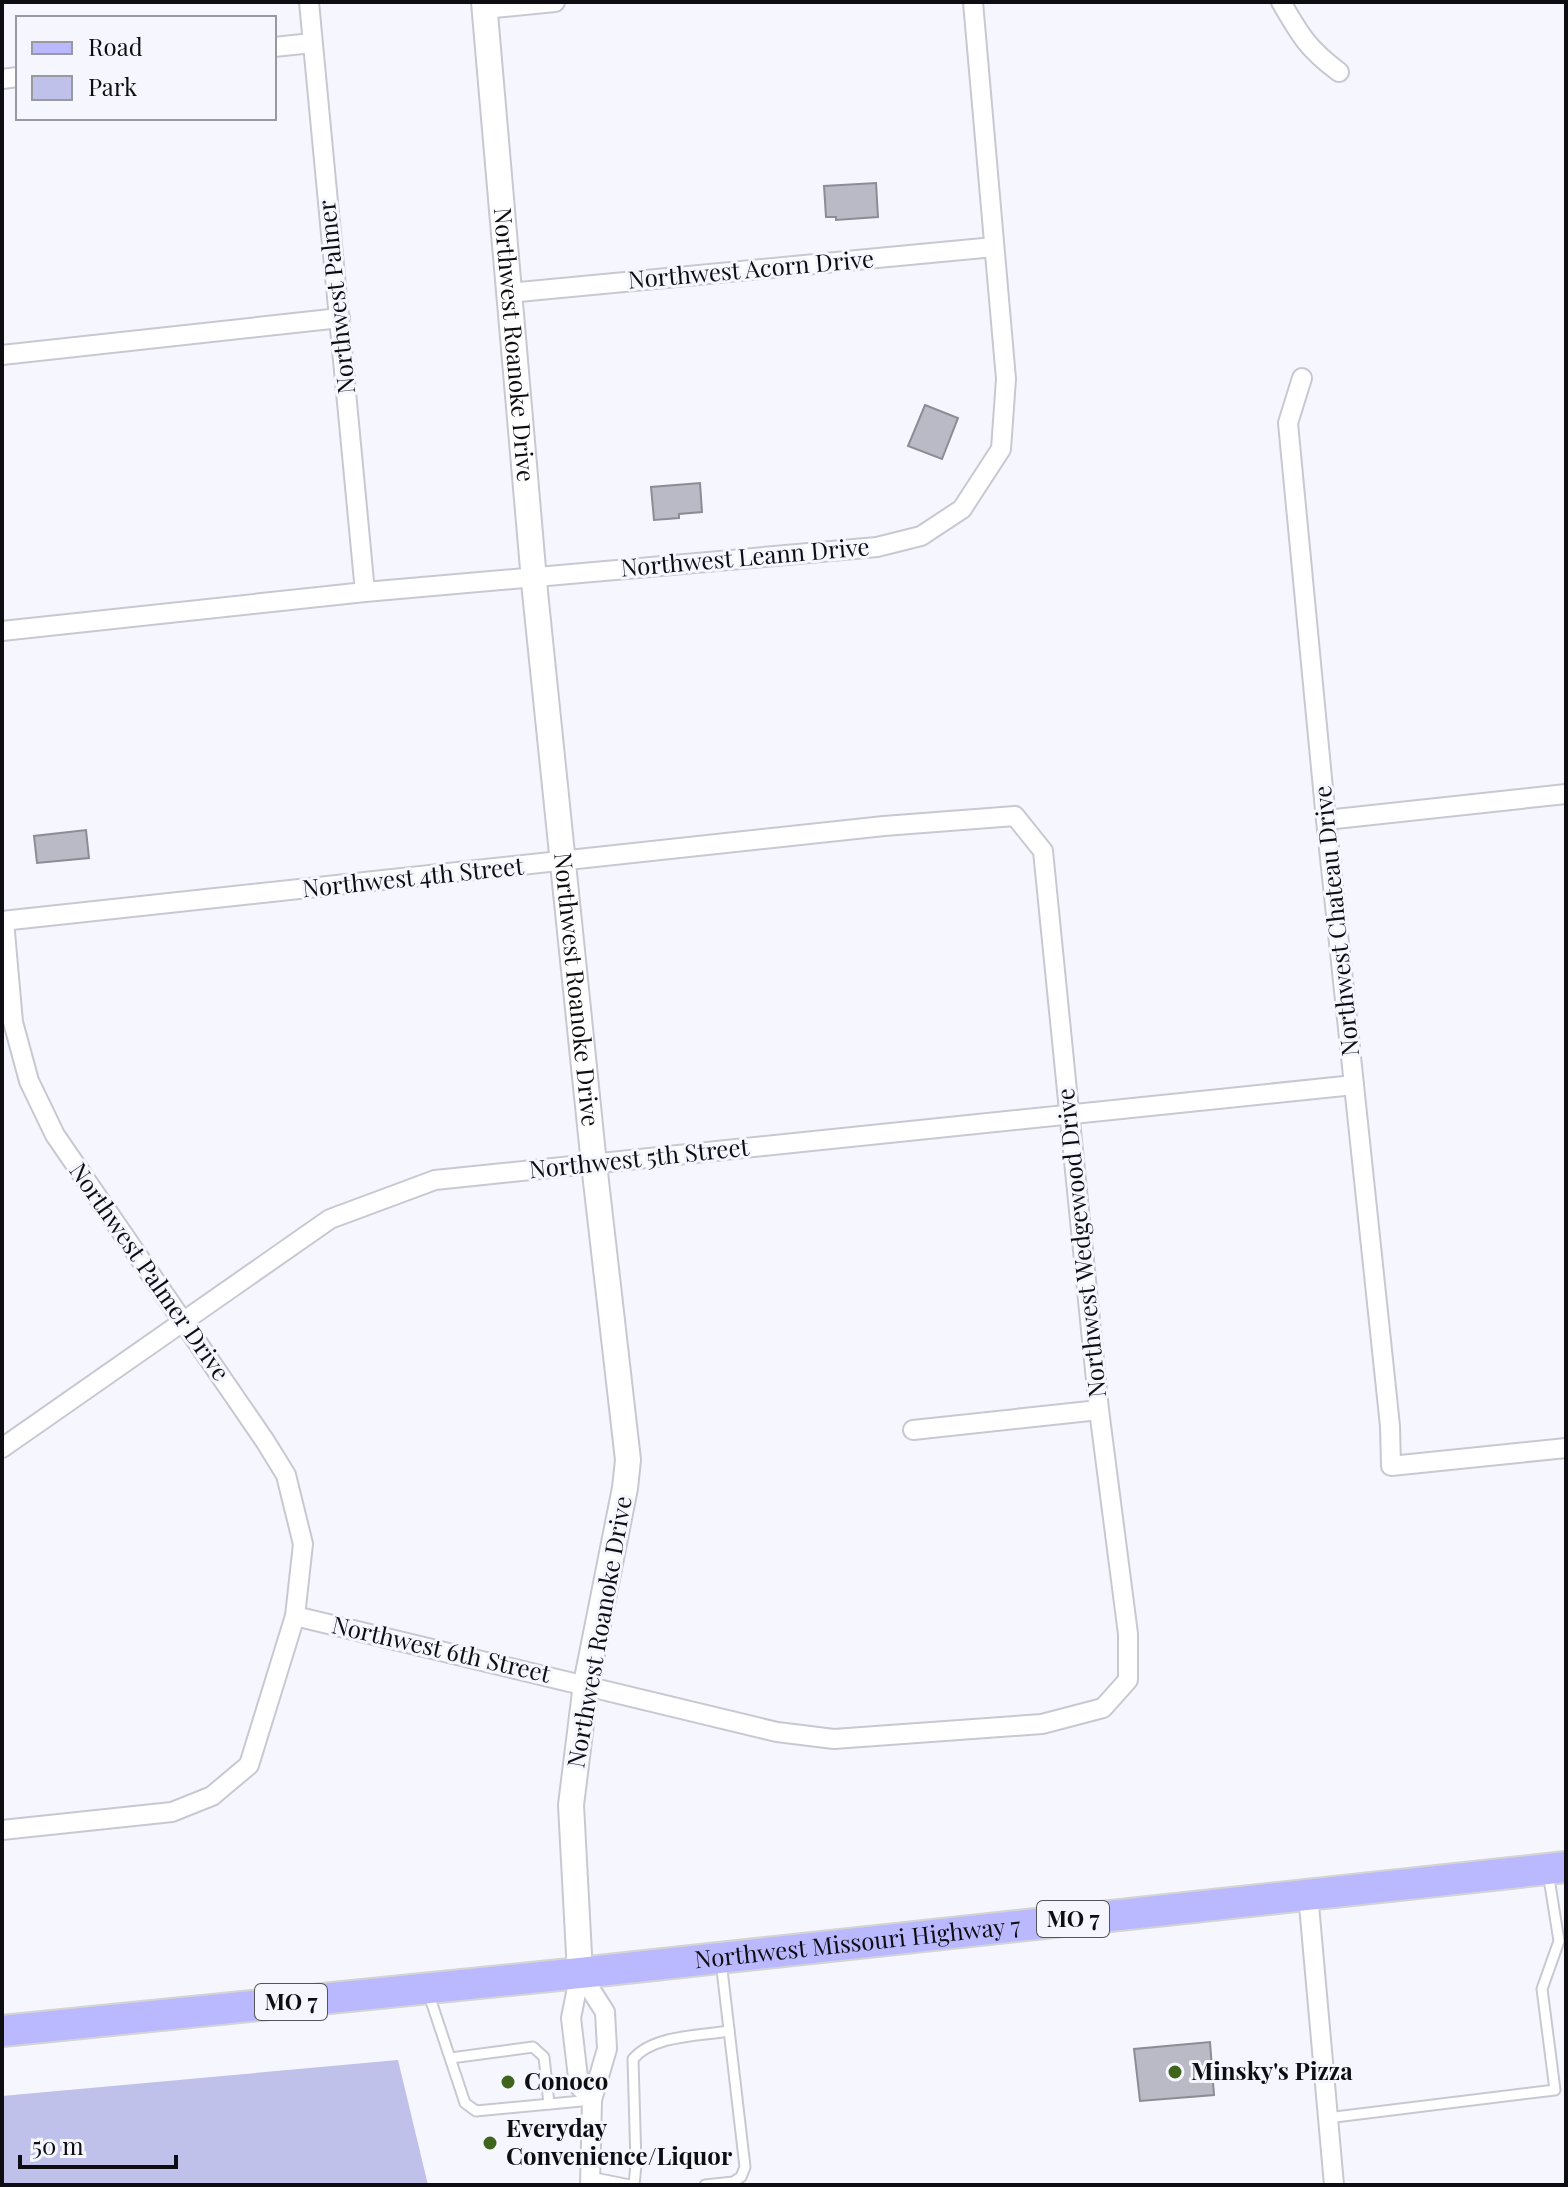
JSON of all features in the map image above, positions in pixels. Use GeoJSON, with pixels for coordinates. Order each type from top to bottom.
{"type":"FeatureCollection","features":[{"type":"Feature","properties":{"kind":"main road","name":"Northwest Missouri Highway 7"},"geometry":{"type":"LineString","coordinates":[[580,1973],[1557,1868]]}},
{"type":"Feature","properties":{"kind":"main road","name":"MO 7"},"geometry":{"type":"LineString","coordinates":[[2,2031],[580,1973]]}},
{"type":"Feature","properties":{"kind":"street","name":"Northwest Palmer"},"geometry":{"type":"LineString","coordinates":[[309,2],[365,592]]}},
{"type":"Feature","properties":{"kind":"street"},"geometry":{"type":"LineString","coordinates":[[484,5],[555,2]]}},
{"type":"Feature","properties":{"kind":"street","name":"Northwest Leann Drive"},"geometry":{"type":"LineString","coordinates":[[2,631],[365,592],[877,547],[921,536],[962,509],[1001,449],[1006,379],[973,2]]}},
{"type":"Feature","properties":{"kind":"street"},"geometry":{"type":"LineString","coordinates":[[1281,2],[1304,41],[1316,55],[1339,72]]}},
{"type":"Feature","properties":{"kind":"street","name":"Northwest Roanoke Drive"},"geometry":{"type":"LineString","coordinates":[[484,5],[562,862],[628,1460],[586,1684],[571,1805],[580,1973]]}},
{"type":"Feature","properties":{"kind":"street"},"geometry":{"type":"LineString","coordinates":[[276,47],[312,43]]}},
{"type":"Feature","properties":{"kind":"street","name":"Northwest Acorn Drive"},"geometry":{"type":"LineString","coordinates":[[508,293],[994,247]]}},
{"type":"Feature","properties":{"kind":"street"},"geometry":{"type":"LineString","coordinates":[[2,355],[340,318]]}},
{"type":"Feature","properties":{"kind":"street","name":"Northwest Chateau Drive"},"geometry":{"type":"LineString","coordinates":[[1302,378],[1288,423],[1390,1426],[1391,1466],[1566,1448]]}},
{"type":"Feature","properties":{"kind":"street"},"geometry":{"type":"LineString","coordinates":[[1326,820],[1566,794]]}},
{"type":"Feature","properties":{"kind":"street","name":"Northwest 4th Street"},"geometry":{"type":"LineString","coordinates":[[3,921],[884,826],[1015,816]]}},
{"type":"Feature","properties":{"kind":"street","name":"Northwest Wedgewood Drive"},"geometry":{"type":"LineString","coordinates":[[1015,816],[1043,851],[1099,1410],[1128,1634],[1128,1680]]}},
{"type":"Feature","properties":{"kind":"street","name":"Northwest Palmer Drive"},"geometry":{"type":"LineString","coordinates":[[3,921],[13,1022],[29,1081],[55,1135],[286,1475],[303,1544],[295,1616]]}},
{"type":"Feature","properties":{"kind":"street","name":"Northwest 5th Street"},"geometry":{"type":"LineString","coordinates":[[2,1448],[330,1219],[435,1180],[1354,1085]]}},
{"type":"Feature","properties":{"kind":"street"},"geometry":{"type":"LineString","coordinates":[[913,1430],[1099,1410]]}},
{"type":"Feature","properties":{"kind":"street"},"geometry":{"type":"LineString","coordinates":[[2,1830],[172,1812],[212,1796],[249,1765],[295,1616]]}},
{"type":"Feature","properties":{"kind":"street","name":"Northwest 6th Street"},"geometry":{"type":"LineString","coordinates":[[295,1616],[777,1732],[834,1739],[1042,1724],[1103,1708],[1128,1680]]}},
{"type":"Feature","properties":{"kind":"street"},"geometry":{"type":"LineString","coordinates":[[1308,1894],[1334,2185]]}},
{"type":"Feature","properties":{"kind":"street"},"geometry":{"type":"LineString","coordinates":[[580,1973],[571,2018],[579,2086],[592,2100]]}},
{"type":"Feature","properties":{"kind":"street"},"geometry":{"type":"LineString","coordinates":[[580,1973],[605,2012],[607,2049],[592,2100],[590,2181]]}},
{"type":"Feature","properties":{"kind":"lane"},"geometry":{"type":"LineString","coordinates":[[1327,2118],[1555,2090],[1542,1989],[1559,1941],[1557,1868]]}},
{"type":"Feature","properties":{"kind":"lane"},"geometry":{"type":"LineString","coordinates":[[705,2185],[733,2182],[741,2177],[745,2167],[720,1958]]}},
{"type":"Feature","properties":{"kind":"lane"},"geometry":{"type":"LineString","coordinates":[[427,1988],[465,2103],[476,2111],[592,2100]]}},
{"type":"Feature","properties":{"kind":"lane"},"geometry":{"type":"LineString","coordinates":[[590,2181],[632,2185],[633,2059],[639,2052],[669,2041],[729,2031]]}},
{"type":"Feature","properties":{"kind":"lane"},"geometry":{"type":"LineString","coordinates":[[451,2058],[533,2047],[544,2057],[549,2104]]}},
{"type":"Feature","properties":{"kind":"green space"},"geometry":{"type":"Polygon","coordinates":[[[398,2060],[428,2185],[2,2185],[2,2096],[398,2060]]]}},
{"type":"Feature","properties":{"kind":"building"},"geometry":{"type":"Polygon","coordinates":[[[876,183],[878,217],[836,220],[836,217],[826,217],[824,186],[876,183]]]}},
{"type":"Feature","properties":{"kind":"building"},"geometry":{"type":"Polygon","coordinates":[[[925,405],[958,418],[942,459],[908,446],[925,405]]]}},
{"type":"Feature","properties":{"kind":"building"},"geometry":{"type":"Polygon","coordinates":[[[700,483],[702,512],[654,520],[651,487],[700,483]]]}},
{"type":"Feature","properties":{"kind":"building"},"geometry":{"type":"Polygon","coordinates":[[[86,830],[89,858],[37,863],[34,836],[86,830]]]}},
{"type":"Feature","properties":{"kind":"building","name":"Minsky's Pizza"},"geometry":{"type":"Polygon","coordinates":[[[1210,2042],[1214,2095],[1140,2101],[1134,2049],[1210,2042]]]}},
{"type":"Feature","properties":{"kind":"place","name":"Minsky's Pizza"},"geometry":{"type":"Point","coordinates":[1175,2072]}},
{"type":"Feature","properties":{"kind":"place","name":"Conoco"},"geometry":{"type":"Point","coordinates":[508,2082]}},
{"type":"Feature","properties":{"kind":"place","name":"Everyday Convenience/Liquor"},"geometry":{"type":"Point","coordinates":[490,2143]}}]}
